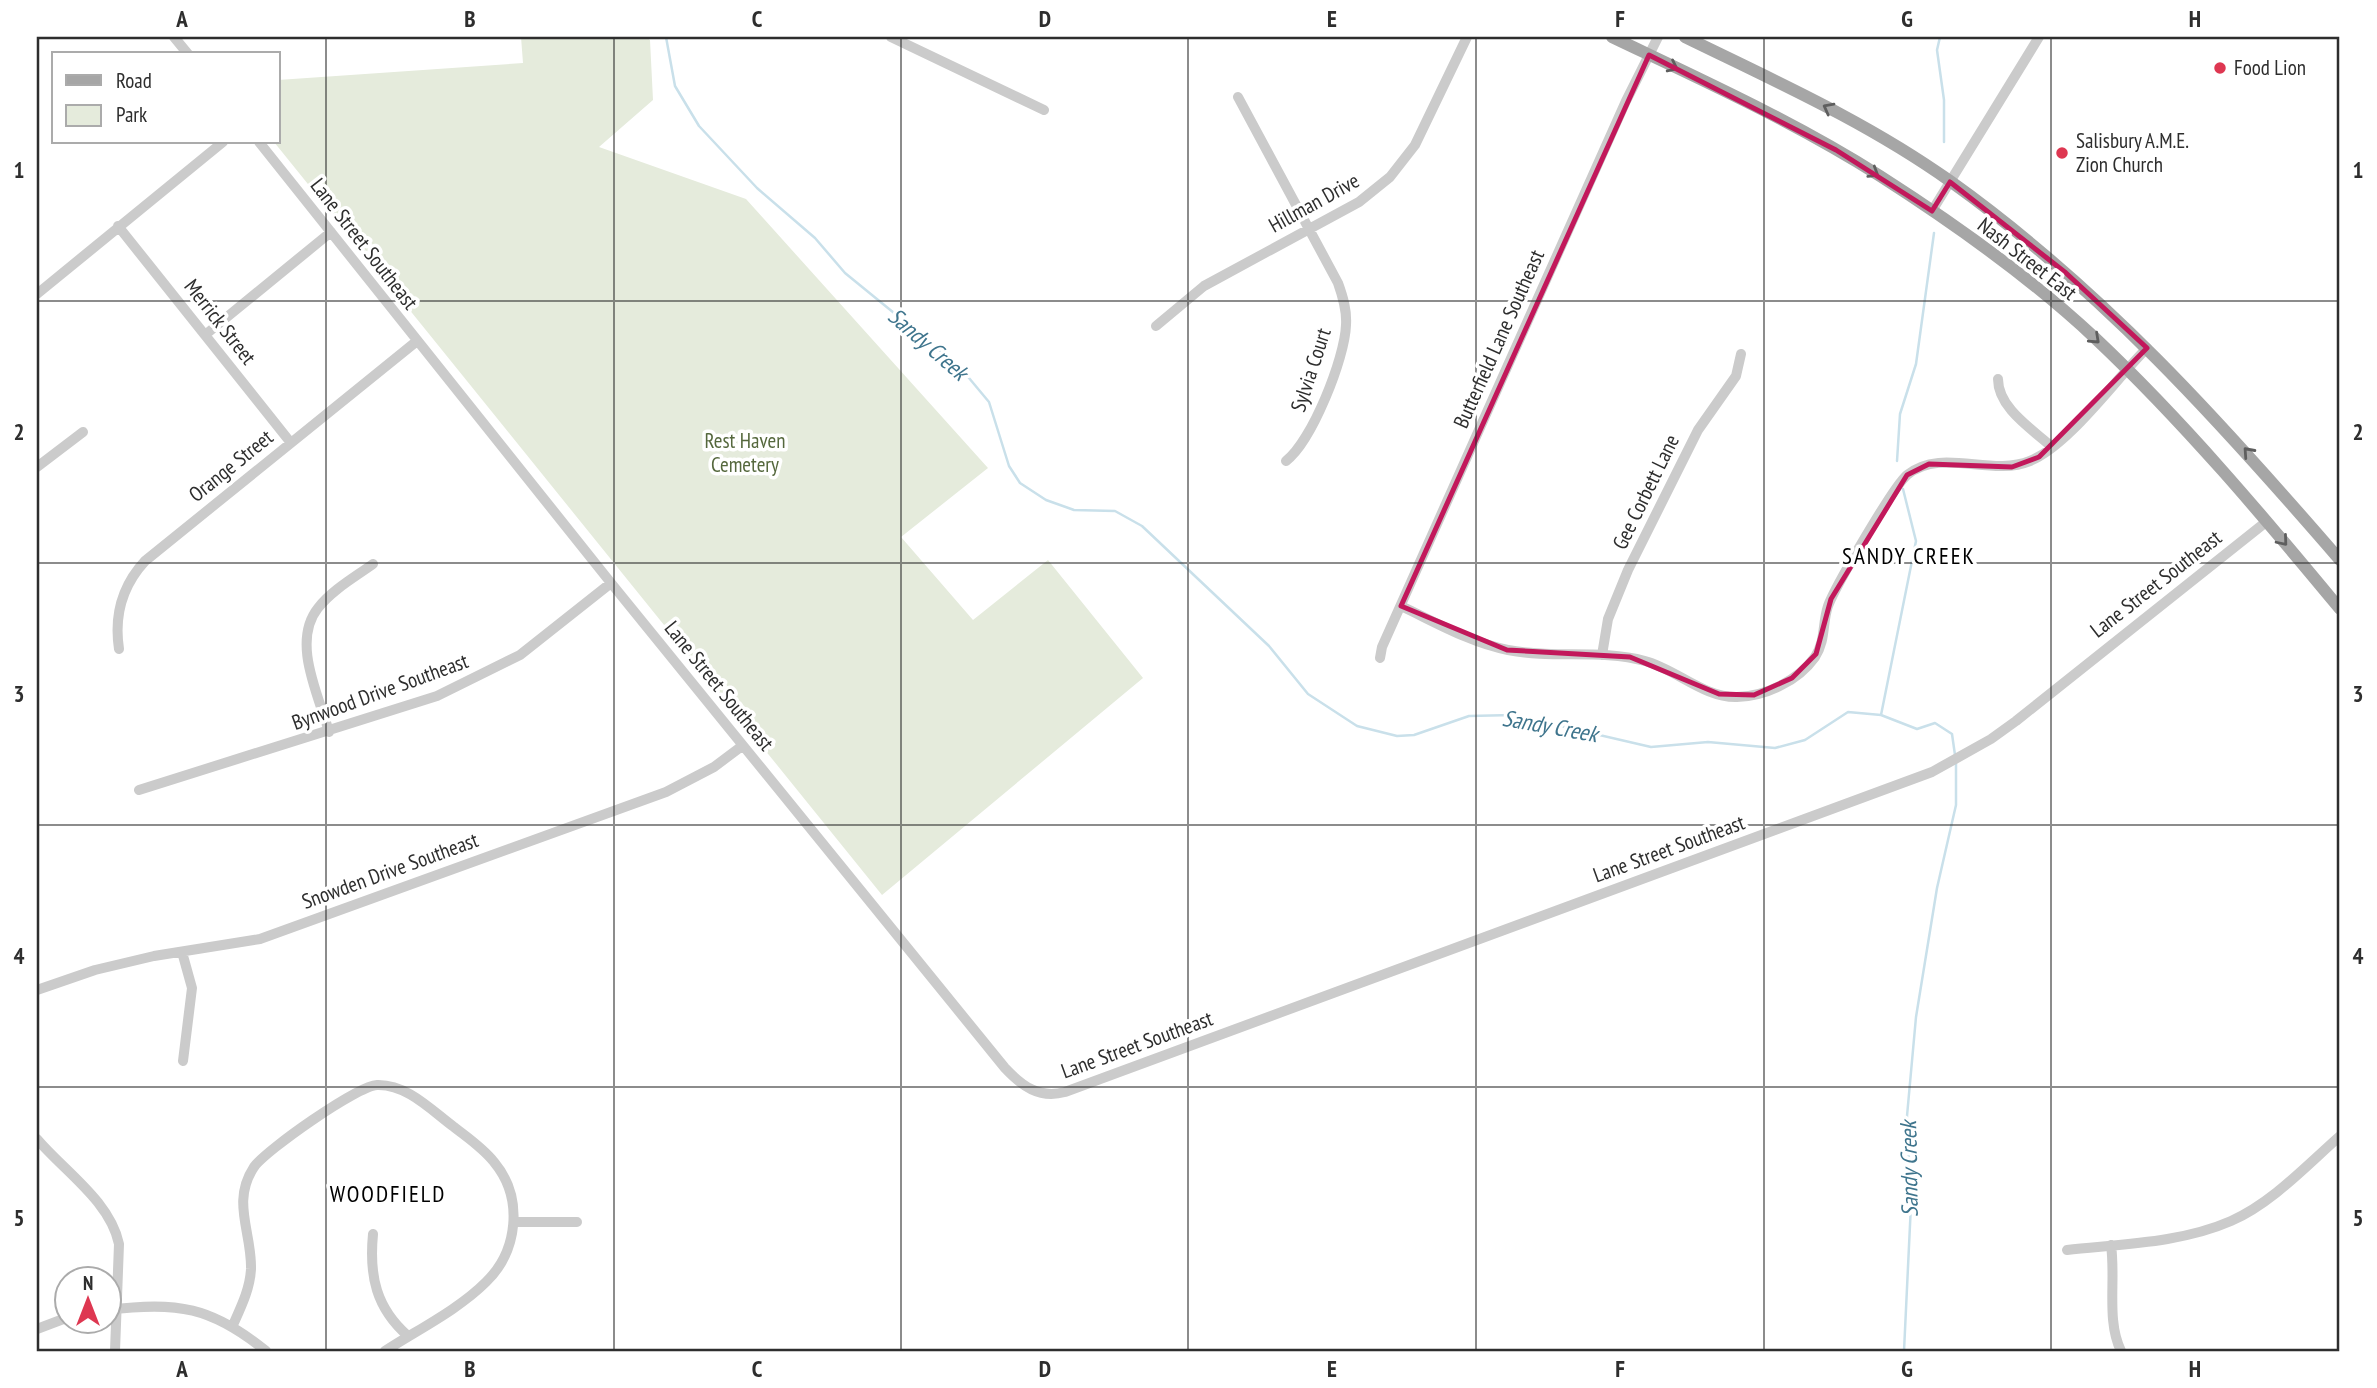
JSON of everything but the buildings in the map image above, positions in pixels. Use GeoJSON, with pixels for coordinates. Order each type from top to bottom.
{"type":"FeatureCollection","features":[{"type":"Feature","properties":{"kind":"main road","name":"Nash Street East"},"geometry":{"type":"LineString","coordinates":[[1612,37],[1810,134],[1932,211],[2004,262],[2094,337],[2126,369],[2231,479],[2340,609]]}},
{"type":"Feature","properties":{"kind":"main road","name":"Nash Street East"},"geometry":{"type":"LineString","coordinates":[[1685,37],[1852,120],[1950,181],[2066,273],[2223,424],[2340,560]]}},
{"type":"Feature","properties":{"kind":"street"},"geometry":{"type":"LineString","coordinates":[[174,37],[186,52]]}},
{"type":"Feature","properties":{"kind":"street"},"geometry":{"type":"LineString","coordinates":[[891,37],[1044,110]]}},
{"type":"Feature","properties":{"kind":"street","name":"Hillman Drive"},"geometry":{"type":"LineString","coordinates":[[1156,326],[1204,286],[1375,191],[1404,162],[1467,37]]}},
{"type":"Feature","properties":{"kind":"street","name":"Butterfield Lane Southeast"},"geometry":{"type":"LineString","coordinates":[[1380,658],[1620,114],[1658,37]]}},
{"type":"Feature","properties":{"kind":"street"},"geometry":{"type":"LineString","coordinates":[[1932,211],[2039,37]]}},
{"type":"Feature","properties":{"kind":"street","name":"Sylvia Court"},"geometry":{"type":"LineString","coordinates":[[1238,97],[1338,283],[1346,311],[1342,350],[1310,433],[1304,445],[1286,461]]}},
{"type":"Feature","properties":{"kind":"street"},"geometry":{"type":"LineString","coordinates":[[37,294],[220,144]]}},
{"type":"Feature","properties":{"kind":"street","name":"Lane Street Southeast"},"geometry":{"type":"LineString","coordinates":[[261,144],[742,746],[1006,1068],[1018,1081],[1044,1095],[1065,1092],[1897,786],[1951,762],[2015,721],[2266,522]]}},
{"type":"Feature","properties":{"kind":"street","name":"Merrick Street"},"geometry":{"type":"LineString","coordinates":[[118,226],[291,443]]}},
{"type":"Feature","properties":{"kind":"street"},"geometry":{"type":"LineString","coordinates":[[205,335],[331,232]]}},
{"type":"Feature","properties":{"kind":"street","name":"Orange Street"},"geometry":{"type":"LineString","coordinates":[[119,649],[116,632],[120,605],[127,585],[138,568],[417,341]]}},
{"type":"Feature","properties":{"kind":"street"},"geometry":{"type":"LineString","coordinates":[[1401,606],[1481,643],[1507,650],[1630,657],[1659,665],[1719,694],[1754,695],[1777,687],[1801,672],[1816,654],[1823,639],[1831,599],[1892,493],[1907,475],[1920,467],[1937,464],[2012,467],[2039,457],[2052,447],[2147,348]]}},
{"type":"Feature","properties":{"kind":"street","name":"Gee Corbett Lane"},"geometry":{"type":"LineString","coordinates":[[1602,655],[1608,619],[1628,570],[1699,430],[1736,376],[1741,354]]}},
{"type":"Feature","properties":{"kind":"street"},"geometry":{"type":"LineString","coordinates":[[1998,379],[1998,391],[2004,402],[2052,447]]}},
{"type":"Feature","properties":{"kind":"street"},"geometry":{"type":"LineString","coordinates":[[37,467],[83,432]]}},
{"type":"Feature","properties":{"kind":"street"},"geometry":{"type":"LineString","coordinates":[[330,732],[306,651],[308,627],[313,615],[327,599],[373,564]]}},
{"type":"Feature","properties":{"kind":"street","name":"Bynwood Drive Southeast"},"geometry":{"type":"LineString","coordinates":[[139,790],[330,732],[437,696],[503,666],[611,583]]}},
{"type":"Feature","properties":{"kind":"street","name":"Snowden Drive Southeast"},"geometry":{"type":"LineString","coordinates":[[37,990],[95,970],[260,939],[666,792],[714,767],[742,746]]}},
{"type":"Feature","properties":{"kind":"street"},"geometry":{"type":"LineString","coordinates":[[182,952],[192,988],[183,1061]]}},
{"type":"Feature","properties":{"kind":"street"},"geometry":{"type":"LineString","coordinates":[[233,1325],[250,1281],[250,1252],[241,1208],[247,1179],[263,1157],[364,1087],[379,1085],[399,1088],[485,1150],[505,1181],[515,1222],[503,1260],[485,1283],[384,1351]]}},
{"type":"Feature","properties":{"kind":"street"},"geometry":{"type":"LineString","coordinates":[[2067,1250],[2193,1233],[2232,1220],[2280,1188],[2340,1136]]}},
{"type":"Feature","properties":{"kind":"street"},"geometry":{"type":"LineString","coordinates":[[37,1139],[94,1198],[116,1231],[117,1266]]}},
{"type":"Feature","properties":{"kind":"street"},"geometry":{"type":"LineString","coordinates":[[515,1222],[577,1222]]}},
{"type":"Feature","properties":{"kind":"street"},"geometry":{"type":"LineString","coordinates":[[373,1234],[370,1263],[376,1291],[393,1323],[408,1336]]}},
{"type":"Feature","properties":{"kind":"street"},"geometry":{"type":"LineString","coordinates":[[2111,1245],[2115,1269],[2114,1332],[2121,1351]]}},
{"type":"Feature","properties":{"kind":"street"},"geometry":{"type":"LineString","coordinates":[[122,1309],[176,1307],[198,1310],[233,1325],[266,1351]]}},
{"type":"Feature","properties":{"kind":"highlighted area"},"geometry":{"type":"Polygon","coordinates":[[[1649,55],[1836,150],[1932,211],[1950,182],[2066,273],[2147,348],[2039,457],[2012,467],[1929,464],[1907,475],[1831,599],[1816,654],[1792,678],[1754,695],[1719,694],[1630,657],[1507,650],[1401,606],[1649,55]]]}},
{"type":"Feature","properties":{"kind":"green space","name":"Rest Haven Cemetery"},"geometry":{"type":"Polygon","coordinates":[[[521,37],[647,37],[650,40],[653,100],[599,147],[746,199],[988,468],[901,537],[973,620],[1048,560],[1143,678],[882,895],[276,144],[280,144],[280,80],[523,63],[521,37]]]}},
{"type":"Feature","properties":{"kind":"waterway","name":"Sandy Creek"},"geometry":{"type":"LineString","coordinates":[[666,37],[675,86],[699,126],[757,188],[815,238],[845,273],[959,366],[989,402],[1009,466],[1020,483],[1046,500],[1074,510],[1115,511],[1142,526],[1269,646],[1308,694],[1357,726],[1397,736],[1414,735],[1469,716],[1513,715],[1651,747],[1708,742],[1775,748],[1805,740],[1848,712],[1881,715],[1917,729],[1935,723],[1952,734],[1955,755]]}},
{"type":"Feature","properties":{"kind":"waterway"},"geometry":{"type":"LineString","coordinates":[[1940,37],[1937,50],[1944,100],[1944,142]]}},
{"type":"Feature","properties":{"kind":"waterway"},"geometry":{"type":"LineString","coordinates":[[1897,461],[1900,414],[1916,364],[1934,233]]}},
{"type":"Feature","properties":{"kind":"waterway"},"geometry":{"type":"LineString","coordinates":[[1881,715],[1916,541],[1903,489]]}},
{"type":"Feature","properties":{"kind":"waterway","name":"Sandy Creek"},"geometry":{"type":"LineString","coordinates":[[1904,1351],[1911,1204],[1907,1116],[1916,1017],[1937,888],[1956,805],[1956,762]]}},
{"type":"Feature","properties":{"kind":"place","name":"Food Lion"},"geometry":{"type":"Point","coordinates":[2220,68]}},
{"type":"Feature","properties":{"kind":"place","name":"Salisbury A.M.E. Zion Church"},"geometry":{"type":"Point","coordinates":[2062,153]}},
{"type":"Feature","properties":{"kind":"district","name":"SANDY CREEK"},"geometry":{"type":"Point","coordinates":[1909,556]}},
{"type":"Feature","properties":{"kind":"district","name":"WOODFIELD"},"geometry":{"type":"Point","coordinates":[388,1194]}}]}
